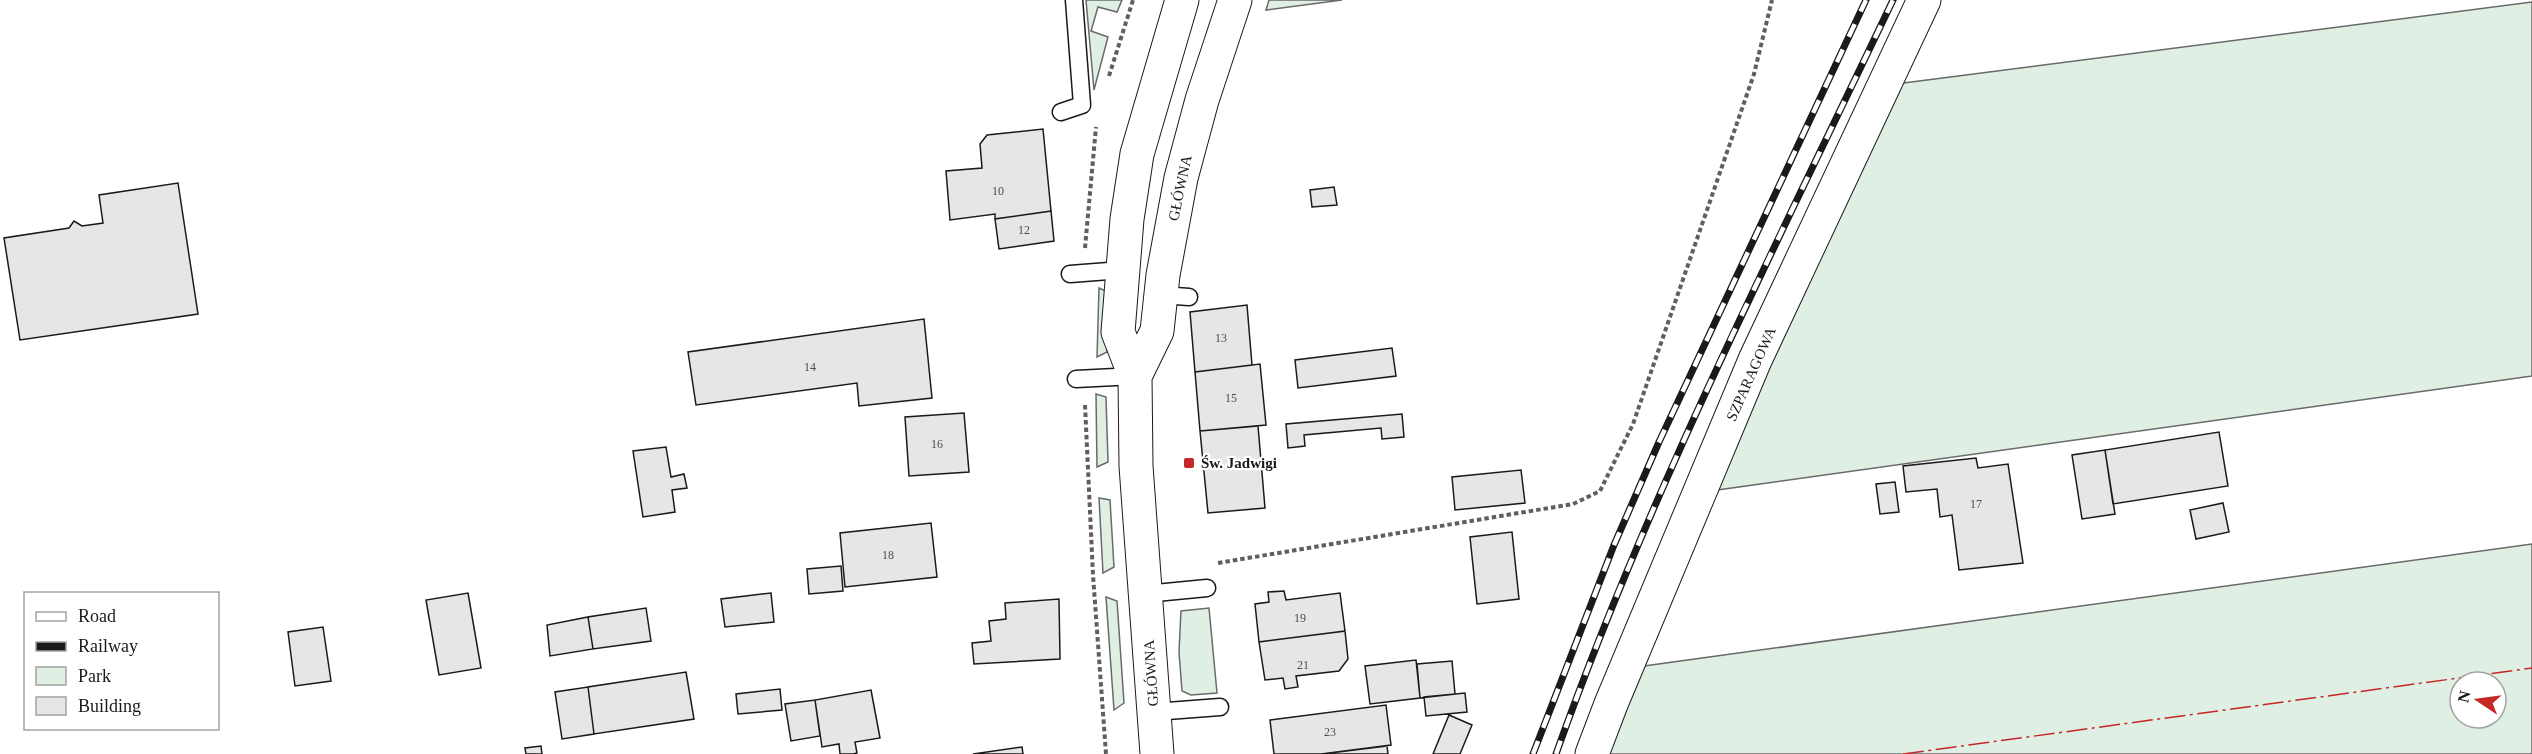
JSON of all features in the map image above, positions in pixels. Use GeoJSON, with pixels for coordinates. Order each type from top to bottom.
{"type":"FeatureCollection","features":[{"type":"Feature","properties":{"kind":"main road","name":"GŁÓWNA"},"geometry":{"type":"LineString","coordinates":[[1156,754],[1136,465],[1135,376],[1118,332],[1122,270],[1137,154],[1182,0]]}},
{"type":"Feature","properties":{"kind":"main road","name":"GŁÓWNA"},"geometry":{"type":"LineString","coordinates":[[1135,376],[1175,296],[1171,225],[1193,128],[1235,0]]}},
{"type":"Feature","properties":{"kind":"main road","name":"SZPARAGOWA"},"geometry":{"type":"LineString","coordinates":[[1592,754],[1755,360],[1924,0]]}},
{"type":"Feature","properties":{"kind":"lane"},"geometry":{"type":"LineString","coordinates":[[1061,112],[1082,105],[1074,0]]}},
{"type":"Feature","properties":{"kind":"lane"},"geometry":{"type":"LineString","coordinates":[[1070,274],[1122,270]]}},
{"type":"Feature","properties":{"kind":"lane"},"geometry":{"type":"LineString","coordinates":[[1076,379],[1135,376]]}},
{"type":"Feature","properties":{"kind":"lane"},"geometry":{"type":"LineString","coordinates":[[1145,594],[1207,588]]}},
{"type":"Feature","properties":{"kind":"lane"},"geometry":{"type":"LineString","coordinates":[[1154,712],[1220,707]]}},
{"type":"Feature","properties":{"kind":"path"},"geometry":{"type":"LineString","coordinates":[[1206,565],[1573,504],[1600,491],[1637,412],[1754,74],[1772,0]]}},
{"type":"Feature","properties":{"kind":"green space"},"geometry":{"type":"Polygon","coordinates":[[[1086,0],[1122,0],[1117,12],[1098,7],[1091,31],[1108,37],[1094,90],[1086,0]]]}},
{"type":"Feature","properties":{"kind":"green space"},"geometry":{"type":"Polygon","coordinates":[[[1269,0],[1342,0],[1266,10],[1269,0]]]}},
{"type":"Feature","properties":{"kind":"green space"},"geometry":{"type":"Polygon","coordinates":[[[2532,2],[2532,376],[1710,491],[1896,84],[2532,2]]]}},
{"type":"Feature","properties":{"kind":"green space"},"geometry":{"type":"Polygon","coordinates":[[[1099,288],[1110,293],[1107,352],[1097,357],[1099,288]]]}},
{"type":"Feature","properties":{"kind":"green space"},"geometry":{"type":"Polygon","coordinates":[[[1096,394],[1106,397],[1108,462],[1097,467],[1096,394]]]}},
{"type":"Feature","properties":{"kind":"green space"},"geometry":{"type":"Polygon","coordinates":[[[1099,498],[1110,500],[1114,567],[1103,573],[1099,498]]]}},
{"type":"Feature","properties":{"kind":"green space"},"geometry":{"type":"Polygon","coordinates":[[[2532,544],[2532,754],[1602,754],[1637,667],[2532,544]]]}},
{"type":"Feature","properties":{"kind":"green space"},"geometry":{"type":"Polygon","coordinates":[[[1106,597],[1117,601],[1124,703],[1114,710],[1106,597]]]}},
{"type":"Feature","properties":{"kind":"green space"},"geometry":{"type":"Polygon","coordinates":[[[1209,608],[1217,693],[1191,695],[1182,691],[1179,652],[1181,611],[1209,608]]]}},
{"type":"Feature","properties":{"kind":"building"},"geometry":{"type":"Polygon","coordinates":[[[1043,129],[1051,211],[995,219],[995,214],[950,220],[946,171],[982,168],[980,144],[987,135],[1043,129]]]}},
{"type":"Feature","properties":{"kind":"building"},"geometry":{"type":"Polygon","coordinates":[[[178,183],[198,314],[20,340],[4,238],[69,228],[74,221],[82,226],[103,223],[99,195],[178,183]]]}},
{"type":"Feature","properties":{"kind":"building"},"geometry":{"type":"Polygon","coordinates":[[[1334,187],[1337,205],[1312,207],[1310,190],[1334,187]]]}},
{"type":"Feature","properties":{"kind":"building"},"geometry":{"type":"Polygon","coordinates":[[[1051,211],[1054,241],[999,249],[995,219],[1051,211]]]}},
{"type":"Feature","properties":{"kind":"building"},"geometry":{"type":"Polygon","coordinates":[[[1247,305],[1252,365],[1195,372],[1190,312],[1247,305]]]}},
{"type":"Feature","properties":{"kind":"building"},"geometry":{"type":"Polygon","coordinates":[[[924,319],[932,398],[859,406],[857,383],[696,405],[688,352],[924,319]]]}},
{"type":"Feature","properties":{"kind":"building"},"geometry":{"type":"Polygon","coordinates":[[[1392,348],[1396,376],[1298,388],[1295,360],[1392,348]]]}},
{"type":"Feature","properties":{"kind":"building"},"geometry":{"type":"Polygon","coordinates":[[[1260,364],[1266,425],[1200,431],[1195,372],[1260,364]]]}},
{"type":"Feature","properties":{"kind":"building"},"geometry":{"type":"Polygon","coordinates":[[[964,413],[969,472],[909,476],[905,417],[964,413]]]}},
{"type":"Feature","properties":{"kind":"building"},"geometry":{"type":"Polygon","coordinates":[[[1402,414],[1404,437],[1382,439],[1381,428],[1304,435],[1305,446],[1288,448],[1286,424],[1402,414]]]}},
{"type":"Feature","properties":{"kind":"building"},"geometry":{"type":"Polygon","coordinates":[[[1258,426],[1265,508],[1208,513],[1200,431],[1258,426]]]}},
{"type":"Feature","properties":{"kind":"building"},"geometry":{"type":"Polygon","coordinates":[[[2219,432],[2228,486],[2113,504],[2105,450],[2219,432]]]}},
{"type":"Feature","properties":{"kind":"building"},"geometry":{"type":"Polygon","coordinates":[[[666,447],[671,477],[684,474],[687,488],[672,490],[675,512],[643,517],[633,451],[666,447]]]}},
{"type":"Feature","properties":{"kind":"building"},"geometry":{"type":"Polygon","coordinates":[[[2105,450],[2115,514],[2082,519],[2072,455],[2105,450]]]}},
{"type":"Feature","properties":{"kind":"building"},"geometry":{"type":"Polygon","coordinates":[[[1976,458],[1978,468],[2008,464],[2023,563],[1959,570],[1952,515],[1940,517],[1937,489],[1906,492],[1903,466],[1976,458]]]}},
{"type":"Feature","properties":{"kind":"building"},"geometry":{"type":"Polygon","coordinates":[[[1521,470],[1525,503],[1455,510],[1452,477],[1521,470]]]}},
{"type":"Feature","properties":{"kind":"building"},"geometry":{"type":"Polygon","coordinates":[[[1895,482],[1899,512],[1880,514],[1876,484],[1895,482]]]}},
{"type":"Feature","properties":{"kind":"building"},"geometry":{"type":"Polygon","coordinates":[[[2223,503],[2229,532],[2196,539],[2190,510],[2223,503]]]}},
{"type":"Feature","properties":{"kind":"building"},"geometry":{"type":"Polygon","coordinates":[[[931,523],[937,577],[845,587],[840,533],[931,523]]]}},
{"type":"Feature","properties":{"kind":"building"},"geometry":{"type":"Polygon","coordinates":[[[1512,532],[1519,599],[1477,604],[1470,537],[1512,532]]]}},
{"type":"Feature","properties":{"kind":"building"},"geometry":{"type":"Polygon","coordinates":[[[841,566],[843,591],[809,594],[807,569],[841,566]]]}},
{"type":"Feature","properties":{"kind":"building"},"geometry":{"type":"Polygon","coordinates":[[[1284,591],[1286,600],[1340,593],[1345,631],[1259,642],[1255,604],[1269,602],[1268,592],[1284,591]]]}},
{"type":"Feature","properties":{"kind":"building"},"geometry":{"type":"Polygon","coordinates":[[[468,593],[481,668],[439,675],[426,600],[468,593]]]}},
{"type":"Feature","properties":{"kind":"building"},"geometry":{"type":"Polygon","coordinates":[[[771,593],[774,622],[725,627],[721,599],[771,593]]]}},
{"type":"Feature","properties":{"kind":"building"},"geometry":{"type":"Polygon","coordinates":[[[1059,599],[1060,659],[974,664],[972,643],[991,641],[989,621],[1006,619],[1005,603],[1059,599]]]}},
{"type":"Feature","properties":{"kind":"building"},"geometry":{"type":"Polygon","coordinates":[[[646,608],[651,641],[593,649],[588,617],[646,608]]]}},
{"type":"Feature","properties":{"kind":"building"},"geometry":{"type":"Polygon","coordinates":[[[588,617],[593,649],[550,656],[547,625],[588,617]]]}},
{"type":"Feature","properties":{"kind":"building"},"geometry":{"type":"Polygon","coordinates":[[[323,627],[331,681],[295,686],[288,632],[323,627]]]}},
{"type":"Feature","properties":{"kind":"building"},"geometry":{"type":"Polygon","coordinates":[[[1345,631],[1348,659],[1339,671],[1296,676],[1298,687],[1285,689],[1283,678],[1265,680],[1259,642],[1345,631]]]}},
{"type":"Feature","properties":{"kind":"building"},"geometry":{"type":"Polygon","coordinates":[[[1416,660],[1420,698],[1370,704],[1365,666],[1416,660]]]}},
{"type":"Feature","properties":{"kind":"building"},"geometry":{"type":"Polygon","coordinates":[[[1452,661],[1455,694],[1420,698],[1417,664],[1452,661]]]}},
{"type":"Feature","properties":{"kind":"building"},"geometry":{"type":"Polygon","coordinates":[[[686,672],[694,719],[594,734],[588,687],[686,672]]]}},
{"type":"Feature","properties":{"kind":"building"},"geometry":{"type":"Polygon","coordinates":[[[588,687],[594,734],[562,739],[555,692],[588,687]]]}},
{"type":"Feature","properties":{"kind":"building"},"geometry":{"type":"Polygon","coordinates":[[[780,689],[782,710],[738,714],[736,694],[780,689]]]}},
{"type":"Feature","properties":{"kind":"building"},"geometry":{"type":"Polygon","coordinates":[[[871,690],[880,738],[855,742],[857,753],[853,754],[840,754],[839,744],[822,747],[815,700],[871,690]]]}},
{"type":"Feature","properties":{"kind":"building"},"geometry":{"type":"Polygon","coordinates":[[[1465,693],[1467,712],[1426,716],[1424,697],[1465,693]]]}},
{"type":"Feature","properties":{"kind":"building"},"geometry":{"type":"Polygon","coordinates":[[[815,700],[820,736],[791,741],[785,704],[815,700]]]}},
{"type":"Feature","properties":{"kind":"building"},"geometry":{"type":"Polygon","coordinates":[[[1386,705],[1391,745],[1321,754],[1274,754],[1270,720],[1386,705]]]}},
{"type":"Feature","properties":{"kind":"building"},"geometry":{"type":"Polygon","coordinates":[[[1449,715],[1472,725],[1460,754],[1433,754],[1449,715]]]}},
{"type":"Feature","properties":{"kind":"building"},"geometry":{"type":"Polygon","coordinates":[[[541,746],[542,754],[526,754],[525,748],[541,746]]]}},
{"type":"Feature","properties":{"kind":"building"},"geometry":{"type":"Polygon","coordinates":[[[1387,746],[1388,754],[1322,754],[1387,746]]]}},
{"type":"Feature","properties":{"kind":"building"},"geometry":{"type":"Polygon","coordinates":[[[1022,747],[1023,754],[973,754],[1022,747]]]}},
{"type":"Feature","properties":{"kind":"railway"},"geometry":{"type":"LineString","coordinates":[[1533,754],[1614,545],[1659,442],[1866,0]]}},
{"type":"Feature","properties":{"kind":"railway"},"geometry":{"type":"LineString","coordinates":[[1556,754],[1592,657],[1672,467],[1893,0]]}},
{"type":"Feature","properties":{"kind":"power"},"geometry":{"type":"LineString","coordinates":[[1903,754],[2532,668]]}},
{"type":"Feature","properties":{"kind":"place","name":"Św. Jadwigi"},"geometry":{"type":"Point","coordinates":[1189,463]}}]}
